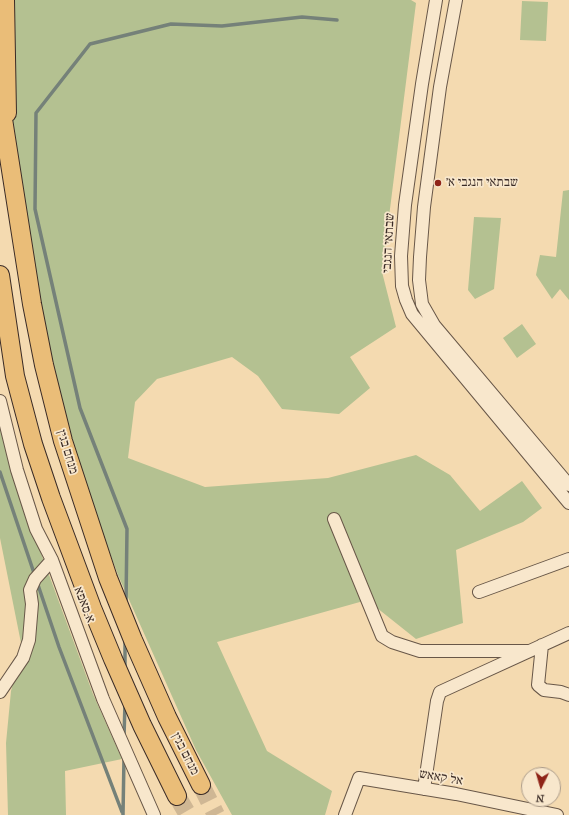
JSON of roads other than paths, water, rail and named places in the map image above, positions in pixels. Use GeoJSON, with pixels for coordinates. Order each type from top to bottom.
{"type":"FeatureCollection","features":[{"type":"Feature","properties":{"kind":"highway"},"geometry":{"type":"LineString","coordinates":[[4,0],[8,145]]}},
{"type":"Feature","properties":{"kind":"highway","name":"מנחם בגין"},"geometry":{"type":"LineString","coordinates":[[0,100],[32,304],[44,365],[63,440],[108,578],[133,640],[167,717],[201,785]]}},
{"type":"Feature","properties":{"kind":"highway","name":"מנחם בגין"},"geometry":{"type":"LineString","coordinates":[[0,275],[15,376],[33,444],[89,601],[142,725],[177,796]]}},
{"type":"Feature","properties":{"kind":"highway"},"geometry":{"type":"LineString","coordinates":[[0,324],[15,376]]}},
{"type":"Feature","properties":{"kind":"street","name":"שבתאי הנגבי"},"geometry":{"type":"LineString","coordinates":[[436,0],[422,84],[405,205],[401,256],[402,286],[412,314],[569,503]]}},
{"type":"Feature","properties":{"kind":"street"},"geometry":{"type":"LineString","coordinates":[[456,0],[440,87],[424,207],[419,280],[422,304],[434,325],[569,486]]}},
{"type":"Feature","properties":{"kind":"street","name":"א-סאפא"},"geometry":{"type":"LineString","coordinates":[[0,401],[17,470],[36,529],[52,560],[103,699],[152,814]]}},
{"type":"Feature","properties":{"kind":"street"},"geometry":{"type":"LineString","coordinates":[[334,519],[382,636],[392,642],[420,651],[528,652]]}},
{"type":"Feature","properties":{"kind":"street"},"geometry":{"type":"LineString","coordinates":[[479,592],[569,559]]}},
{"type":"Feature","properties":{"kind":"street"},"geometry":{"type":"LineString","coordinates":[[0,692],[23,658],[29,640],[32,604],[30,590],[34,579],[52,560]]}},
{"type":"Feature","properties":{"kind":"street"},"geometry":{"type":"LineString","coordinates":[[424,789],[437,700],[440,692],[569,633]]}},
{"type":"Feature","properties":{"kind":"street"},"geometry":{"type":"LineString","coordinates":[[542,645],[538,685],[544,690],[561,692],[569,695]]}},
{"type":"Feature","properties":{"kind":"street","name":"אל קאאש"},"geometry":{"type":"LineString","coordinates":[[345,815],[358,778],[424,789],[557,815]]}},
{"type":"Feature","properties":{"kind":"waterway"},"geometry":{"type":"LineString","coordinates":[[126,603],[127,529],[80,408],[35,209],[36,113],[90,44],[171,24],[222,26],[302,17],[337,20]]}},
{"type":"Feature","properties":{"kind":"waterway"},"geometry":{"type":"LineString","coordinates":[[0,472],[35,576]]}},
{"type":"Feature","properties":{"kind":"waterway"},"geometry":{"type":"LineString","coordinates":[[37,582],[59,647],[122,812]]}},
{"type":"Feature","properties":{"kind":"waterway"},"geometry":{"type":"LineString","coordinates":[[125,641],[125,667]]}},
{"type":"Feature","properties":{"kind":"waterway"},"geometry":{"type":"LineString","coordinates":[[124,737],[125,703]]}},
{"type":"Feature","properties":{"kind":"waterway"},"geometry":{"type":"LineString","coordinates":[[123,815],[124,757]]}},
{"type":"Feature","properties":{"kind":"tunnel"},"geometry":{"type":"LineString","coordinates":[[201,785],[216,815]]}},
{"type":"Feature","properties":{"kind":"tunnel"},"geometry":{"type":"LineString","coordinates":[[177,796],[188,815]]}},
{"type":"Feature","properties":{"kind":"place","name":"שבתאי הנגבי א׳"},"geometry":{"type":"Point","coordinates":[438,183]}}]}
